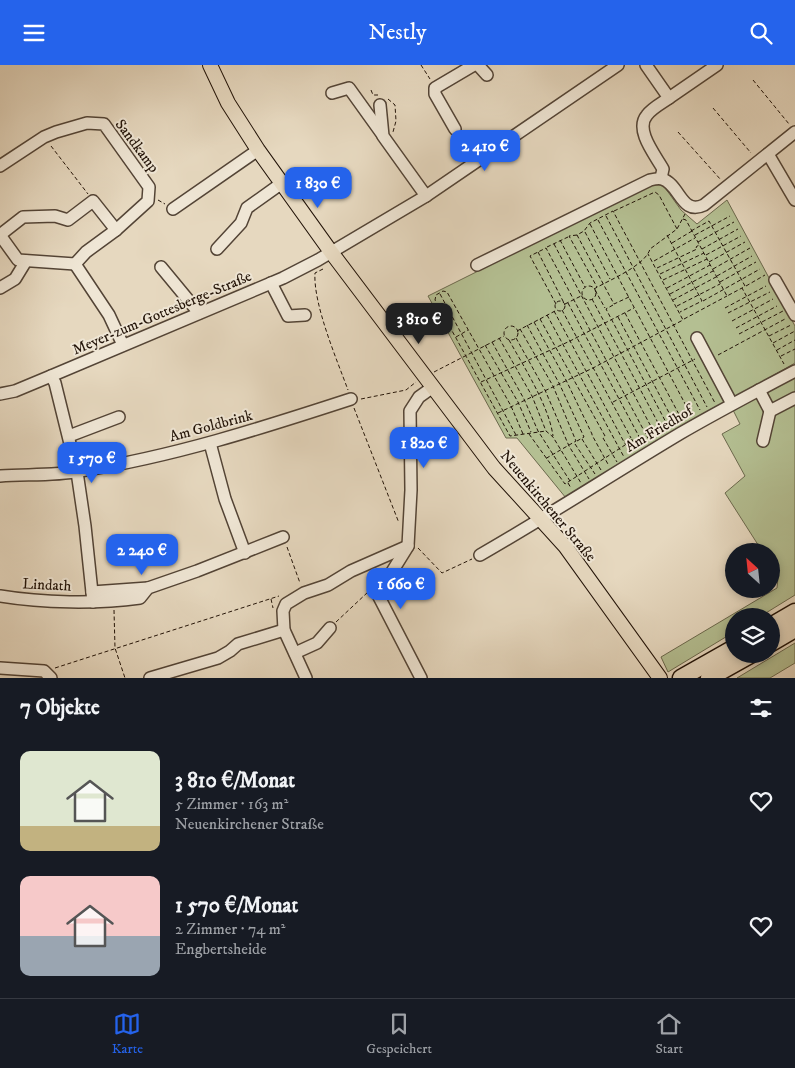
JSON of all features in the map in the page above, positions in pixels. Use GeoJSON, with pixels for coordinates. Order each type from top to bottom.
{"type":"FeatureCollection","features":[{"type":"Feature","properties":{"kind":"highway"},"geometry":{"type":"LineString","coordinates":[[780,621],[795,612]]}},
{"type":"Feature","properties":{"kind":"highway"},"geometry":{"type":"LineString","coordinates":[[780,638],[795,629]]}},
{"type":"Feature","properties":{"kind":"highway"},"geometry":{"type":"LineString","coordinates":[[681,678],[725,653]]}},
{"type":"Feature","properties":{"kind":"highway"},"geometry":{"type":"LineString","coordinates":[[709,678],[736,663]]}},
{"type":"Feature","properties":{"kind":"main road","name":"Neuenkirchener Straße"},"geometry":{"type":"LineString","coordinates":[[210,65],[228,103],[258,150],[331,252],[500,475],[542,519],[565,547],[660,678]]}},
{"type":"Feature","properties":{"kind":"street"},"geometry":{"type":"LineString","coordinates":[[454,129],[435,94],[436,88],[476,65],[487,75]]}},
{"type":"Feature","properties":{"kind":"street","name":"Meyer-zum-Gottesberge-Straße"},"geometry":{"type":"LineString","coordinates":[[0,394],[15,391],[272,283],[318,260],[426,196],[618,65]]}},
{"type":"Feature","properties":{"kind":"street"},"geometry":{"type":"LineString","coordinates":[[646,65],[669,98]]}},
{"type":"Feature","properties":{"kind":"street"},"geometry":{"type":"LineString","coordinates":[[661,178],[663,169],[644,135],[643,125],[645,116],[717,65]]}},
{"type":"Feature","properties":{"kind":"street"},"geometry":{"type":"LineString","coordinates":[[332,93],[349,88],[387,136],[426,196]]}},
{"type":"Feature","properties":{"kind":"street"},"geometry":{"type":"LineString","coordinates":[[380,105],[387,136]]}},
{"type":"Feature","properties":{"kind":"street","name":"Sandkamp"},"geometry":{"type":"LineString","coordinates":[[0,166],[44,137],[87,123],[104,124],[149,187],[148,201],[116,230],[86,252],[75,264]]}},
{"type":"Feature","properties":{"kind":"street"},"geometry":{"type":"LineString","coordinates":[[477,265],[650,180],[661,178],[668,182],[689,207],[697,208],[704,205],[768,154],[792,128]]}},
{"type":"Feature","properties":{"kind":"street"},"geometry":{"type":"LineString","coordinates":[[173,209],[258,150]]}},
{"type":"Feature","properties":{"kind":"street"},"geometry":{"type":"LineString","coordinates":[[768,154],[795,200]]}},
{"type":"Feature","properties":{"kind":"street"},"geometry":{"type":"LineString","coordinates":[[217,249],[241,223],[247,208],[282,183]]}},
{"type":"Feature","properties":{"kind":"street"},"geometry":{"type":"LineString","coordinates":[[116,230],[94,201],[68,220],[55,216],[23,217],[0,235],[18,260],[75,264],[109,315],[123,345]]}},
{"type":"Feature","properties":{"kind":"street"},"geometry":{"type":"LineString","coordinates":[[0,288],[15,279],[26,261]]}},
{"type":"Feature","properties":{"kind":"street"},"geometry":{"type":"LineString","coordinates":[[161,267],[198,313]]}},
{"type":"Feature","properties":{"kind":"street"},"geometry":{"type":"LineString","coordinates":[[272,283],[288,316],[305,315]]}},
{"type":"Feature","properties":{"kind":"street"},"geometry":{"type":"LineString","coordinates":[[770,283],[791,319]]}},
{"type":"Feature","properties":{"kind":"street"},"geometry":{"type":"LineString","coordinates":[[697,338],[732,405]]}},
{"type":"Feature","properties":{"kind":"street","name":"Am Friedhof"},"geometry":{"type":"LineString","coordinates":[[480,555],[696,424],[792,372]]}},
{"type":"Feature","properties":{"kind":"street"},"geometry":{"type":"LineString","coordinates":[[51,376],[55,383],[77,472],[85,526],[92,597]]}},
{"type":"Feature","properties":{"kind":"street"},"geometry":{"type":"LineString","coordinates":[[377,582],[390,575],[408,546],[411,490],[410,411],[429,379]]}},
{"type":"Feature","properties":{"kind":"street"},"geometry":{"type":"LineString","coordinates":[[759,390],[770,411],[763,441]]}},
{"type":"Feature","properties":{"kind":"street"},"geometry":{"type":"LineString","coordinates":[[770,411],[795,398]]}},
{"type":"Feature","properties":{"kind":"street","name":"Am Goldbrink"},"geometry":{"type":"LineString","coordinates":[[0,476],[77,472],[210,443],[351,400]]}},
{"type":"Feature","properties":{"kind":"street"},"geometry":{"type":"LineString","coordinates":[[69,436],[119,417]]}},
{"type":"Feature","properties":{"kind":"street"},"geometry":{"type":"LineString","coordinates":[[210,443],[224,499],[245,553]]}},
{"type":"Feature","properties":{"kind":"street","name":"Lindath"},"geometry":{"type":"LineString","coordinates":[[0,596],[17,599],[92,597],[148,588],[245,553],[283,537]]}},
{"type":"Feature","properties":{"kind":"street"},"geometry":{"type":"LineString","coordinates":[[306,678],[284,630],[283,611],[286,603],[304,593],[328,585],[365,564],[408,546]]}},
{"type":"Feature","properties":{"kind":"street"},"geometry":{"type":"LineString","coordinates":[[365,564],[377,582],[377,593],[420,678]]}},
{"type":"Feature","properties":{"kind":"street","name":"Lindath"},"geometry":{"type":"LineString","coordinates":[[92,597],[114,602],[140,598],[148,588]]}},
{"type":"Feature","properties":{"kind":"street"},"geometry":{"type":"LineString","coordinates":[[295,653],[317,643],[330,628]]}},
{"type":"Feature","properties":{"kind":"street"},"geometry":{"type":"LineString","coordinates":[[150,678],[218,658],[238,644],[284,630]]}},
{"type":"Feature","properties":{"kind":"street"},"geometry":{"type":"LineString","coordinates":[[0,668],[48,675]]}},
{"type":"Feature","properties":{"kind":"path"},"geometry":{"type":"LineString","coordinates":[[421,65],[436,88]]}},
{"type":"Feature","properties":{"kind":"path"},"geometry":{"type":"LineString","coordinates":[[753,80],[792,128]]}},
{"type":"Feature","properties":{"kind":"path"},"geometry":{"type":"LineString","coordinates":[[371,90],[373,95],[384,95],[395,105],[396,121],[387,136]]}},
{"type":"Feature","properties":{"kind":"path"},"geometry":{"type":"LineString","coordinates":[[713,109],[758,162]]}},
{"type":"Feature","properties":{"kind":"path"},"geometry":{"type":"LineString","coordinates":[[678,132],[726,187]]}},
{"type":"Feature","properties":{"kind":"path"},"geometry":{"type":"LineString","coordinates":[[44,137],[94,201]]}},
{"type":"Feature","properties":{"kind":"path"},"geometry":{"type":"LineString","coordinates":[[558,310],[530,256],[569,236],[577,235],[584,231],[590,223],[655,192],[659,195],[677,229]]}},
{"type":"Feature","properties":{"kind":"path"},"geometry":{"type":"LineString","coordinates":[[148,194],[173,209]]}},
{"type":"Feature","properties":{"kind":"path"},"geometry":{"type":"LineString","coordinates":[[585,287],[595,288],[639,263],[648,254],[650,249],[677,229],[689,207]]}},
{"type":"Feature","properties":{"kind":"path"},"geometry":{"type":"LineString","coordinates":[[613,211],[716,406]]}},
{"type":"Feature","properties":{"kind":"path"},"geometry":{"type":"LineString","coordinates":[[606,215],[709,409]]}},
{"type":"Feature","properties":{"kind":"path"},"geometry":{"type":"LineString","coordinates":[[653,262],[730,216]]}},
{"type":"Feature","properties":{"kind":"path"},"geometry":{"type":"LineString","coordinates":[[682,218],[686,220],[727,296]]}},
{"type":"Feature","properties":{"kind":"path"},"geometry":{"type":"LineString","coordinates":[[598,219],[702,413]]}},
{"type":"Feature","properties":{"kind":"path"},"geometry":{"type":"LineString","coordinates":[[672,243],[709,221],[745,286]]}},
{"type":"Feature","properties":{"kind":"path"},"geometry":{"type":"LineString","coordinates":[[698,242],[734,222]]}},
{"type":"Feature","properties":{"kind":"path"},"geometry":{"type":"LineString","coordinates":[[590,223],[696,424]]}},
{"type":"Feature","properties":{"kind":"path"},"geometry":{"type":"LineString","coordinates":[[702,249],[738,229]]}},
{"type":"Feature","properties":{"kind":"path"},"geometry":{"type":"LineString","coordinates":[[584,231],[610,280]]}},
{"type":"Feature","properties":{"kind":"path"},"geometry":{"type":"LineString","coordinates":[[577,235],[614,305]]}},
{"type":"Feature","properties":{"kind":"path"},"geometry":{"type":"LineString","coordinates":[[667,235],[702,301]]}},
{"type":"Feature","properties":{"kind":"path"},"geometry":{"type":"LineString","coordinates":[[569,236],[611,320],[671,430]]}},
{"type":"Feature","properties":{"kind":"path"},"geometry":{"type":"LineString","coordinates":[[659,274],[723,246],[741,236]]}},
{"type":"Feature","properties":{"kind":"path"},"geometry":{"type":"LineString","coordinates":[[560,241],[585,287]]}},
{"type":"Feature","properties":{"kind":"path"},"geometry":{"type":"LineString","coordinates":[[709,262],[745,242]]}},
{"type":"Feature","properties":{"kind":"path"},"geometry":{"type":"LineString","coordinates":[[554,244],[656,437]]}},
{"type":"Feature","properties":{"kind":"path"},"geometry":{"type":"LineString","coordinates":[[656,268],[696,249],[699,245]]}},
{"type":"Feature","properties":{"kind":"path"},"geometry":{"type":"LineString","coordinates":[[546,247],[651,443]]}},
{"type":"Feature","properties":{"kind":"path"},"geometry":{"type":"LineString","coordinates":[[670,295],[750,248]]}},
{"type":"Feature","properties":{"kind":"path"},"geometry":{"type":"LineString","coordinates":[[538,252],[565,304]]}},
{"type":"Feature","properties":{"kind":"path"},"geometry":{"type":"LineString","coordinates":[[648,254],[683,320]]}},
{"type":"Feature","properties":{"kind":"path"},"geometry":{"type":"LineString","coordinates":[[672,300],[717,277],[752,256]]}},
{"type":"Feature","properties":{"kind":"path"},"geometry":{"type":"LineString","coordinates":[[662,280],[707,259]]}},
{"type":"Feature","properties":{"kind":"path"},"geometry":{"type":"LineString","coordinates":[[318,260],[323,269],[315,273],[314,283],[318,300],[351,400],[401,529]]}},
{"type":"Feature","properties":{"kind":"path"},"geometry":{"type":"LineString","coordinates":[[676,307],[756,262]]}},
{"type":"Feature","properties":{"kind":"path"},"geometry":{"type":"LineString","coordinates":[[666,289],[710,265]]}},
{"type":"Feature","properties":{"kind":"path"},"geometry":{"type":"LineString","coordinates":[[680,313],[760,269]]}},
{"type":"Feature","properties":{"kind":"path"},"geometry":{"type":"LineString","coordinates":[[497,414],[524,399],[607,361],[745,286],[770,283]]}},
{"type":"Feature","properties":{"kind":"path"},"geometry":{"type":"LineString","coordinates":[[725,308],[770,283]]}},
{"type":"Feature","properties":{"kind":"path"},"geometry":{"type":"LineString","coordinates":[[728,313],[750,302],[770,283]]}},
{"type":"Feature","properties":{"kind":"path"},"geometry":{"type":"LineString","coordinates":[[582,296],[582,291],[585,287]]}},
{"type":"Feature","properties":{"kind":"path"},"geometry":{"type":"LineString","coordinates":[[592,299],[595,294],[595,288]]}},
{"type":"Feature","properties":{"kind":"path"},"geometry":{"type":"LineString","coordinates":[[742,288],[780,357],[792,372]]}},
{"type":"Feature","properties":{"kind":"path"},"geometry":{"type":"LineString","coordinates":[[523,434],[511,406],[448,292],[443,291],[439,293],[435,299],[510,435],[523,434],[538,431],[546,431]]}},
{"type":"Feature","properties":{"kind":"path"},"geometry":{"type":"LineString","coordinates":[[439,293],[516,435]]}},
{"type":"Feature","properties":{"kind":"path"},"geometry":{"type":"LineString","coordinates":[[582,296],[585,299],[592,299]]}},
{"type":"Feature","properties":{"kind":"path"},"geometry":{"type":"LineString","coordinates":[[556,304],[559,301],[565,304],[582,296]]}},
{"type":"Feature","properties":{"kind":"path"},"geometry":{"type":"LineString","coordinates":[[606,309],[629,297]]}},
{"type":"Feature","properties":{"kind":"path"},"geometry":{"type":"LineString","coordinates":[[732,321],[775,298]]}},
{"type":"Feature","properties":{"kind":"path"},"geometry":{"type":"LineString","coordinates":[[592,299],[664,434]]}},
{"type":"Feature","properties":{"kind":"path"},"geometry":{"type":"LineString","coordinates":[[568,303],[645,447]]}},
{"type":"Feature","properties":{"kind":"path"},"geometry":{"type":"LineString","coordinates":[[562,310],[565,304]]}},
{"type":"Feature","properties":{"kind":"path"},"geometry":{"type":"LineString","coordinates":[[736,328],[779,305]]}},
{"type":"Feature","properties":{"kind":"path"},"geometry":{"type":"LineString","coordinates":[[480,382],[570,341],[634,308]]}},
{"type":"Feature","properties":{"kind":"path"},"geometry":{"type":"LineString","coordinates":[[562,310],[554,311],[520,329],[517,331],[516,338],[545,390],[569,446],[590,481]]}},
{"type":"Feature","properties":{"kind":"path"},"geometry":{"type":"LineString","coordinates":[[554,311],[624,442],[629,449],[636,446],[562,310]]}},
{"type":"Feature","properties":{"kind":"path"},"geometry":{"type":"LineString","coordinates":[[739,334],[782,311]]}},
{"type":"Feature","properties":{"kind":"path"},"geometry":{"type":"LineString","coordinates":[[624,313],[684,423]]}},
{"type":"Feature","properties":{"kind":"path"},"geometry":{"type":"LineString","coordinates":[[547,315],[625,459],[629,458],[631,463]]}},
{"type":"Feature","properties":{"kind":"path"},"geometry":{"type":"LineString","coordinates":[[618,316],[677,427]]}},
{"type":"Feature","properties":{"kind":"path"},"geometry":{"type":"LineString","coordinates":[[540,319],[605,436],[603,438],[618,464]]}},
{"type":"Feature","properties":{"kind":"path"},"geometry":{"type":"LineString","coordinates":[[612,403],[692,360],[707,357],[764,329],[791,319]]}},
{"type":"Feature","properties":{"kind":"path"},"geometry":{"type":"LineString","coordinates":[[768,336],[791,319]]}},
{"type":"Feature","properties":{"kind":"path"},"geometry":{"type":"LineString","coordinates":[[534,322],[566,380],[610,468]]}},
{"type":"Feature","properties":{"kind":"path"},"geometry":{"type":"LineString","coordinates":[[527,325],[559,383],[584,437],[582,438],[603,473]]}},
{"type":"Feature","properties":{"kind":"path"},"geometry":{"type":"LineString","coordinates":[[504,336],[505,330],[509,327],[513,327],[517,331]]}},
{"type":"Feature","properties":{"kind":"path"},"geometry":{"type":"LineString","coordinates":[[520,329],[553,386],[576,442],[596,477]]}},
{"type":"Feature","properties":{"kind":"path"},"geometry":{"type":"LineString","coordinates":[[456,337],[469,330]]}},
{"type":"Feature","properties":{"kind":"path"},"geometry":{"type":"LineString","coordinates":[[773,344],[795,331]]}},
{"type":"Feature","properties":{"kind":"path"},"geometry":{"type":"LineString","coordinates":[[351,400],[406,389],[429,379],[466,355],[504,336]]}},
{"type":"Feature","properties":{"kind":"path"},"geometry":{"type":"LineString","coordinates":[[504,336],[522,363],[538,393],[560,450],[583,485]]}},
{"type":"Feature","properties":{"kind":"path"},"geometry":{"type":"LineString","coordinates":[[499,338],[532,396],[546,431],[554,437]]}},
{"type":"Feature","properties":{"kind":"path"},"geometry":{"type":"LineString","coordinates":[[508,340],[516,338]]}},
{"type":"Feature","properties":{"kind":"path"},"geometry":{"type":"LineString","coordinates":[[776,350],[795,340]]}},
{"type":"Feature","properties":{"kind":"path"},"geometry":{"type":"LineString","coordinates":[[492,342],[524,399],[538,431],[570,481]]}},
{"type":"Feature","properties":{"kind":"path"},"geometry":{"type":"LineString","coordinates":[[486,345],[518,403],[531,432]]}},
{"type":"Feature","properties":{"kind":"path"},"geometry":{"type":"LineString","coordinates":[[780,357],[795,349]]}},
{"type":"Feature","properties":{"kind":"path"},"geometry":{"type":"LineString","coordinates":[[528,433],[545,459],[565,484],[567,483],[571,488]]}},
{"type":"Feature","properties":{"kind":"path"},"geometry":{"type":"LineString","coordinates":[[545,459],[582,438]]}},
{"type":"Feature","properties":{"kind":"path"},"geometry":{"type":"LineString","coordinates":[[624,442],[631,438]]}},
{"type":"Feature","properties":{"kind":"path"},"geometry":{"type":"LineString","coordinates":[[567,483],[626,445]]}},
{"type":"Feature","properties":{"kind":"path"},"geometry":{"type":"LineString","coordinates":[[283,537],[304,593]]}},
{"type":"Feature","properties":{"kind":"path"},"geometry":{"type":"LineString","coordinates":[[408,546],[414,544],[442,573],[480,555]]}},
{"type":"Feature","properties":{"kind":"path"},"geometry":{"type":"LineString","coordinates":[[330,628],[377,582]]}},
{"type":"Feature","properties":{"kind":"path"},"geometry":{"type":"LineString","coordinates":[[48,675],[116,649],[271,599]]}},
{"type":"Feature","properties":{"kind":"path"},"geometry":{"type":"LineString","coordinates":[[114,602],[116,649],[125,678]]}},
{"type":"Feature","properties":{"kind":"green space"},"geometry":{"type":"Polygon","coordinates":[[[651,185],[663,185],[681,210],[697,224],[727,200],[795,326],[795,363],[566,498],[517,438],[506,438],[428,296],[651,185]]]}},
{"type":"Feature","properties":{"kind":"green space"},"geometry":{"type":"Polygon","coordinates":[[[795,377],[795,595],[774,608],[743,608],[760,598],[780,598],[780,543],[757,543],[725,493],[745,476],[722,434],[740,424],[733,410],[795,377]]]}},
{"type":"Feature","properties":{"kind":"green space"},"geometry":{"type":"Polygon","coordinates":[[[725,619],[725,637],[668,672],[661,657],[725,619]]]}},
{"type":"Feature","properties":{"kind":"green space"},"geometry":{"type":"Polygon","coordinates":[[[795,643],[795,663],[770,678],[737,678],[762,663],[780,663],[780,652],[795,643]]]}}]}
